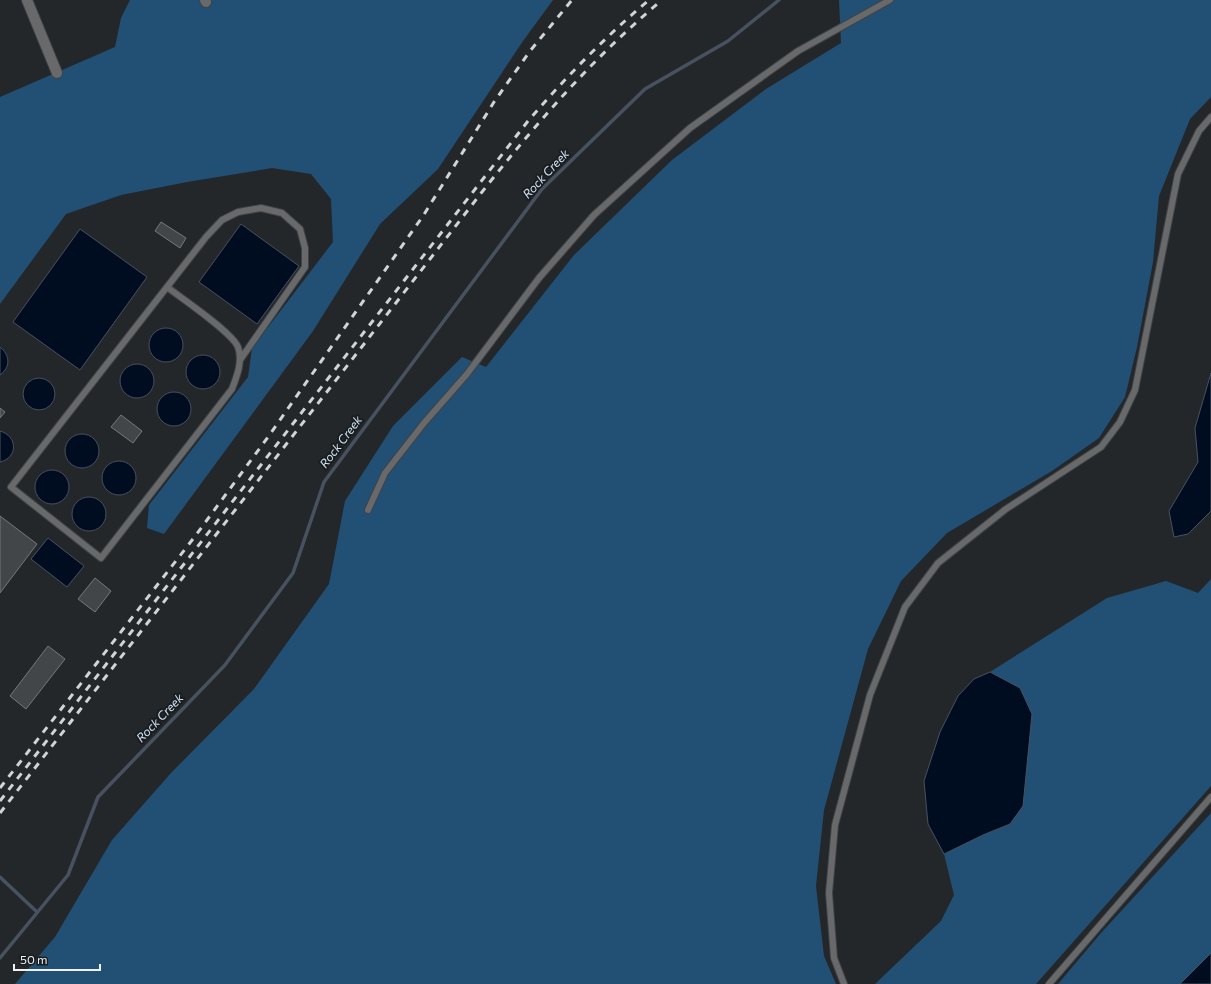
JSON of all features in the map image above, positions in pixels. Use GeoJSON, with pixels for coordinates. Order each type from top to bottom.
{"type":"FeatureCollection","features":[{"type":"Feature","properties":{"kind":"street"},"geometry":{"type":"LineString","coordinates":[[27,0],[57,73]]}},
{"type":"Feature","properties":{"kind":"lane"},"geometry":{"type":"LineString","coordinates":[[368,510],[385,473],[424,423],[467,374],[539,278],[594,215],[690,128],[798,51],[890,0]]}},
{"type":"Feature","properties":{"kind":"lane"},"geometry":{"type":"LineString","coordinates":[[844,984],[834,958],[829,893],[835,825],[870,695],[905,607],[938,563],[1006,509],[1101,448],[1120,422],[1135,390],[1178,174],[1199,131],[1211,116]]}},
{"type":"Feature","properties":{"kind":"lane"},"geometry":{"type":"LineString","coordinates":[[167,287],[220,327],[234,340],[238,347],[240,360],[238,372],[232,389],[101,558],[10,487],[206,237],[222,220],[238,212],[261,208],[282,213],[300,229],[305,248],[305,266],[240,360]]}},
{"type":"Feature","properties":{"kind":"lane"},"geometry":{"type":"LineString","coordinates":[[1049,984],[1211,797]]}},
{"type":"Feature","properties":{"kind":"shaded area"},"geometry":{"type":"Polygon","coordinates":[[[130,0],[553,0],[523,41],[438,169],[380,224],[313,331],[164,534],[147,528],[149,505],[248,377],[252,348],[333,242],[331,199],[311,174],[272,168],[121,195],[66,214],[0,304],[0,97],[115,47],[121,18],[130,0]]]}},
{"type":"Feature","properties":{"kind":"shaded area"},"geometry":{"type":"Polygon","coordinates":[[[839,0],[1211,0],[1211,97],[1190,119],[1159,196],[1153,262],[1137,347],[1125,397],[1099,438],[1052,471],[947,533],[901,581],[868,649],[824,810],[816,886],[824,956],[836,984],[15,984],[55,937],[112,840],[171,773],[254,689],[329,584],[345,501],[393,426],[462,357],[486,367],[574,255],[672,160],[766,89],[841,43],[839,0]]]}},
{"type":"Feature","properties":{"kind":"shaded area"},"geometry":{"type":"Polygon","coordinates":[[[241,224],[299,266],[257,324],[199,282],[241,224]]]}},
{"type":"Feature","properties":{"kind":"shaded area"},"geometry":{"type":"Polygon","coordinates":[[[80,229],[147,277],[80,370],[13,322],[80,229]]]}},
{"type":"Feature","properties":{"kind":"shaded area"},"geometry":{"type":"Polygon","coordinates":[[[163,328],[169,328],[173,329],[180,335],[183,345],[182,352],[176,359],[169,362],[163,362],[159,361],[152,355],[149,348],[149,342],[150,338],[156,331],[163,328]]]}},
{"type":"Feature","properties":{"kind":"shaded area"},"geometry":{"type":"Polygon","coordinates":[[[0,347],[6,354],[8,361],[4,372],[0,375],[0,347]]]}},
{"type":"Feature","properties":{"kind":"shaded area"},"geometry":{"type":"Polygon","coordinates":[[[200,355],[206,355],[210,356],[217,362],[220,372],[219,379],[213,386],[206,389],[200,389],[196,388],[189,382],[186,375],[186,369],[187,365],[193,358],[200,355]]]}},
{"type":"Feature","properties":{"kind":"shaded area"},"geometry":{"type":"Polygon","coordinates":[[[134,364],[140,364],[144,365],[151,371],[154,381],[153,388],[147,395],[140,398],[134,398],[130,397],[123,391],[120,384],[120,378],[121,374],[127,367],[134,364]]]}},
{"type":"Feature","properties":{"kind":"shaded area"},"geometry":{"type":"Polygon","coordinates":[[[1211,373],[1211,511],[1188,534],[1174,537],[1169,511],[1198,462],[1195,428],[1211,373]]]}},
{"type":"Feature","properties":{"kind":"shaded area"},"geometry":{"type":"Polygon","coordinates":[[[39,378],[45,379],[52,385],[55,394],[54,400],[48,407],[39,410],[33,409],[26,403],[23,394],[24,388],[30,381],[39,378]]]}},
{"type":"Feature","properties":{"kind":"shaded area"},"geometry":{"type":"Polygon","coordinates":[[[171,392],[177,392],[181,393],[188,399],[191,409],[190,416],[184,423],[177,426],[171,426],[167,425],[160,419],[157,412],[157,406],[158,402],[164,395],[171,392]]]}},
{"type":"Feature","properties":{"kind":"shaded area"},"geometry":{"type":"Polygon","coordinates":[[[0,431],[10,437],[14,447],[10,456],[6,460],[0,462],[0,431]]]}},
{"type":"Feature","properties":{"kind":"shaded area"},"geometry":{"type":"Polygon","coordinates":[[[79,434],[85,434],[89,435],[96,441],[99,451],[98,458],[92,465],[85,468],[79,468],[75,467],[68,461],[65,454],[65,448],[66,444],[72,437],[79,434]]]}},
{"type":"Feature","properties":{"kind":"shaded area"},"geometry":{"type":"Polygon","coordinates":[[[116,461],[122,461],[126,462],[133,468],[136,478],[135,485],[129,492],[122,495],[116,495],[112,494],[105,488],[102,481],[102,475],[103,471],[109,464],[116,461]]]}},
{"type":"Feature","properties":{"kind":"shaded area"},"geometry":{"type":"Polygon","coordinates":[[[49,470],[55,470],[59,471],[66,477],[69,487],[68,494],[62,501],[55,504],[49,504],[45,503],[38,497],[35,490],[35,484],[36,480],[42,473],[49,470]]]}},
{"type":"Feature","properties":{"kind":"shaded area"},"geometry":{"type":"Polygon","coordinates":[[[86,497],[92,497],[96,498],[103,504],[106,514],[105,521],[99,528],[92,531],[86,531],[82,530],[75,524],[72,517],[72,511],[73,507],[79,500],[86,497]]]}},
{"type":"Feature","properties":{"kind":"shaded area"},"geometry":{"type":"Polygon","coordinates":[[[48,538],[84,566],[67,587],[31,559],[48,538]]]}},
{"type":"Feature","properties":{"kind":"shaded area"},"geometry":{"type":"Polygon","coordinates":[[[1211,579],[1211,786],[1036,984],[875,984],[941,921],[954,895],[944,854],[1010,824],[1020,688],[990,672],[1107,598],[1166,581],[1198,593],[1211,579]]]}},
{"type":"Feature","properties":{"kind":"shaded area"},"geometry":{"type":"Polygon","coordinates":[[[990,672],[1020,688],[1032,714],[1023,806],[1010,824],[944,854],[928,824],[924,781],[940,732],[958,696],[974,679],[990,672]]]}},
{"type":"Feature","properties":{"kind":"shaded area"},"geometry":{"type":"Polygon","coordinates":[[[1211,813],[1211,953],[1180,984],[1058,984],[1101,933],[1211,813]]]}},
{"type":"Feature","properties":{"kind":"shaded area"},"geometry":{"type":"Polygon","coordinates":[[[1211,953],[1211,984],[1180,984],[1211,953]]]}},
{"type":"Feature","properties":{"kind":"building"},"geometry":{"type":"Polygon","coordinates":[[[161,222],[186,238],[180,248],[155,231],[161,222]]]}},
{"type":"Feature","properties":{"kind":"building"},"geometry":{"type":"Polygon","coordinates":[[[0,408],[5,412],[0,418],[0,408]]]}},
{"type":"Feature","properties":{"kind":"building"},"geometry":{"type":"Polygon","coordinates":[[[121,415],[142,431],[133,443],[111,427],[121,415]]]}},
{"type":"Feature","properties":{"kind":"building"},"geometry":{"type":"Polygon","coordinates":[[[0,516],[37,544],[0,593],[0,516]]]}},
{"type":"Feature","properties":{"kind":"building"},"geometry":{"type":"Polygon","coordinates":[[[95,578],[111,591],[95,612],[78,599],[95,578]]]}},
{"type":"Feature","properties":{"kind":"building"},"geometry":{"type":"Polygon","coordinates":[[[48,646],[65,659],[26,709],[10,696],[48,646]]]}},
{"type":"Feature","properties":{"kind":"waterway","name":"Rock Creek"},"geometry":{"type":"LineString","coordinates":[[0,958],[68,875],[98,797],[225,665],[293,573],[324,482],[542,189],[645,89],[728,41],[779,0]]}},
{"type":"Feature","properties":{"kind":"waterway"},"geometry":{"type":"LineString","coordinates":[[0,877],[37,912]]}},
{"type":"Feature","properties":{"kind":"railway"},"geometry":{"type":"LineString","coordinates":[[0,788],[196,535],[268,437],[423,216],[494,102],[530,51],[572,0]]}},
{"type":"Feature","properties":{"kind":"railway"},"geometry":{"type":"LineString","coordinates":[[0,801],[528,121],[586,58],[649,0]]}},
{"type":"Feature","properties":{"kind":"railway"},"geometry":{"type":"LineString","coordinates":[[0,813],[524,140],[589,68],[613,44],[662,0]]}}]}
